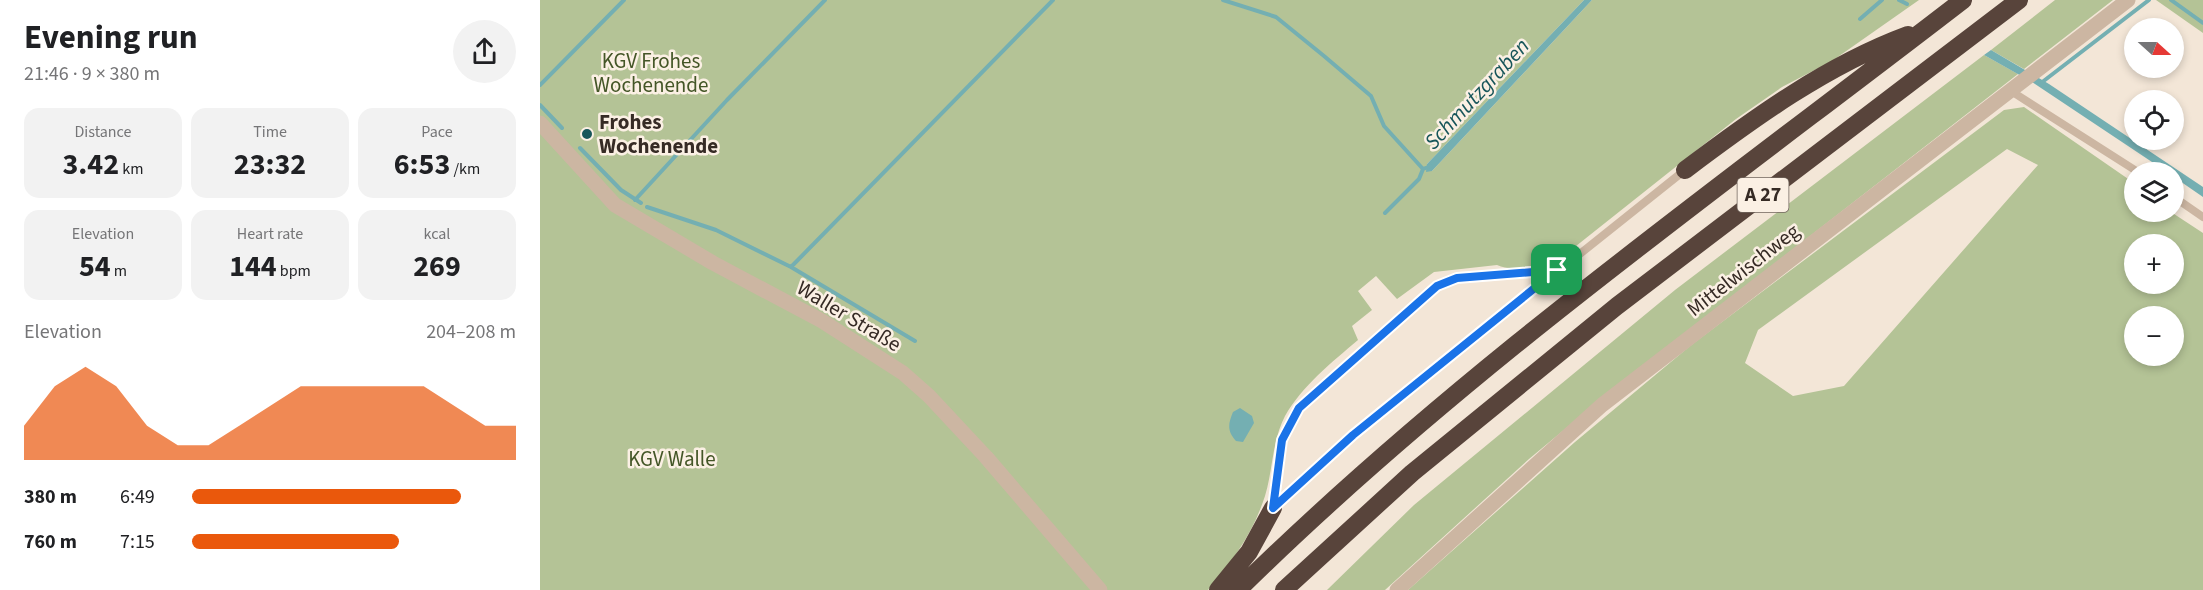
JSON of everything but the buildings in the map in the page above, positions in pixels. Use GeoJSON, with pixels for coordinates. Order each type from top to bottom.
{"type":"FeatureCollection","features":[{"type":"Feature","properties":{"kind":"highway","name":"A 27"},"geometry":{"type":"LineString","coordinates":[[1238,590],[1343,490],[1466,386],[1963,0]]}},
{"type":"Feature","properties":{"kind":"highway","name":"A 27"},"geometry":{"type":"LineString","coordinates":[[1284,590],[1412,473],[1617,306],[2019,0]]}},
{"type":"Feature","properties":{"kind":"highway"},"geometry":{"type":"LineString","coordinates":[[1685,170],[1761,112],[1883,45],[1926,28]]}},
{"type":"Feature","properties":{"kind":"highway"},"geometry":{"type":"LineString","coordinates":[[1218,590],[1249,552],[1273,508]]}},
{"type":"Feature","properties":{"kind":"street","name":"Mittelwischweg"},"geometry":{"type":"LineString","coordinates":[[1397,590],[1602,405],[2128,0]]}},
{"type":"Feature","properties":{"kind":"street","name":"Waller Straße"},"geometry":{"type":"LineString","coordinates":[[540,123],[615,205],[703,257],[822,321],[903,374],[929,396],[986,457],[1100,590]]}},
{"type":"Feature","properties":{"kind":"lane"},"geometry":{"type":"LineString","coordinates":[[2017,86],[2124,162]]}},
{"type":"Feature","properties":{"kind":"lane"},"geometry":{"type":"LineString","coordinates":[[1273,508],[1353,435],[1685,170]]}},
{"type":"Feature","properties":{"kind":"lane"},"geometry":{"type":"LineString","coordinates":[[2184,203],[2203,217]]}},
{"type":"Feature","properties":{"kind":"lane"},"geometry":{"type":"LineString","coordinates":[[1273,508],[1282,440],[1299,408],[1437,286],[1457,278],[1557,270]]}},
{"type":"Feature","properties":{"kind":"green space"},"geometry":{"type":"Polygon","coordinates":[[[540,0],[1584,0],[1427,164],[1432,171],[1592,0],[1919,0],[1832,61],[1782,87],[1736,119],[1571,250],[1545,262],[1525,267],[1506,268],[1497,265],[1434,272],[1397,299],[1376,276],[1358,291],[1372,310],[1352,326],[1358,340],[1309,384],[1285,416],[1275,445],[1268,486],[1255,522],[1234,557],[1208,590],[540,590],[540,0]]]}},
{"type":"Feature","properties":{"kind":"green space"},"geometry":{"type":"Polygon","coordinates":[[[2055,0],[2113,0],[2024,69],[1991,50],[2055,0]]]}},
{"type":"Feature","properties":{"kind":"green space"},"geometry":{"type":"Polygon","coordinates":[[[2156,0],[2203,0],[2203,33],[2156,0]]]}},
{"type":"Feature","properties":{"kind":"green space"},"geometry":{"type":"Polygon","coordinates":[[[1984,55],[2018,74],[1606,395],[1529,459],[1385,590],[1327,590],[1414,505],[1675,290],[1984,55]]]}},
{"type":"Feature","properties":{"kind":"green space"},"geometry":{"type":"Polygon","coordinates":[[[2024,107],[2124,176],[2124,222],[2184,221],[2203,233],[2203,590],[1408,590],[1575,442],[1690,346],[2004,110],[2024,107]],[[2007,149],[1758,330],[1745,363],[1793,396],[1844,386],[2038,165],[2007,149]]]}},
{"type":"Feature","properties":{"kind":"water"},"geometry":{"type":"Polygon","coordinates":[[[1584,0],[1592,0],[1432,171],[1426,172],[1427,164],[1584,0]]]}},
{"type":"Feature","properties":{"kind":"water"},"geometry":{"type":"Polygon","coordinates":[[[1991,50],[2049,84],[2124,134],[2124,143],[2032,82],[1984,55],[1991,50]]]}},
{"type":"Feature","properties":{"kind":"water"},"geometry":{"type":"Polygon","coordinates":[[[2134,150],[2148,150],[2166,162],[2152,162],[2134,150]]]}},
{"type":"Feature","properties":{"kind":"water"},"geometry":{"type":"Polygon","coordinates":[[[2184,174],[2203,187],[2203,197],[2184,184],[2184,174]]]}},
{"type":"Feature","properties":{"kind":"water"},"geometry":{"type":"Polygon","coordinates":[[[1240,408],[1252,416],[1254,423],[1243,442],[1236,441],[1229,427],[1233,412],[1240,408]]]}},
{"type":"Feature","properties":{"kind":"waterway"},"geometry":{"type":"LineString","coordinates":[[540,85],[624,0]]}},
{"type":"Feature","properties":{"kind":"waterway"},"geometry":{"type":"LineString","coordinates":[[635,200],[727,100],[825,0]]}},
{"type":"Feature","properties":{"kind":"waterway"},"geometry":{"type":"LineString","coordinates":[[791,267],[1053,0]]}},
{"type":"Feature","properties":{"kind":"waterway","name":"Schmutzgraben"},"geometry":{"type":"LineString","coordinates":[[1223,0],[1276,17],[1371,96],[1384,126],[1423,169],[1431,166]]}},
{"type":"Feature","properties":{"kind":"waterway"},"geometry":{"type":"LineString","coordinates":[[1860,19],[1882,0]]}},
{"type":"Feature","properties":{"kind":"waterway"},"geometry":{"type":"LineString","coordinates":[[1899,0],[1907,4]]}},
{"type":"Feature","properties":{"kind":"waterway"},"geometry":{"type":"LineString","coordinates":[[2041,83],[2149,0]]}},
{"type":"Feature","properties":{"kind":"waterway"},"geometry":{"type":"LineString","coordinates":[[2171,0],[2203,23]]}},
{"type":"Feature","properties":{"kind":"waterway"},"geometry":{"type":"LineString","coordinates":[[540,105],[562,128]]}},
{"type":"Feature","properties":{"kind":"waterway"},"geometry":{"type":"LineString","coordinates":[[580,148],[621,190],[641,203]]}},
{"type":"Feature","properties":{"kind":"waterway"},"geometry":{"type":"LineString","coordinates":[[1385,213],[1419,179],[1423,169]]}},
{"type":"Feature","properties":{"kind":"waterway"},"geometry":{"type":"LineString","coordinates":[[647,207],[716,230],[791,267],[915,341]]}},
{"type":"Feature","properties":{"kind":"place","name":"Frohes Wochenende"},"geometry":{"type":"Point","coordinates":[587,134]}},
{"type":"Feature","properties":{"kind":"route"},"geometry":{"type":"LineString","coordinates":[[1557,270],[1353,435],[1273,508],[1282,440],[1299,408],[1437,286],[1457,278],[1557,270]]}},
{"type":"Feature","properties":{"kind":"park label","name":"KGV Frohes Wochenende"},"geometry":{"type":"Point","coordinates":[651,73]}},
{"type":"Feature","properties":{"kind":"park label","name":"KGV Walle"},"geometry":{"type":"Point","coordinates":[672,459]}}]}
